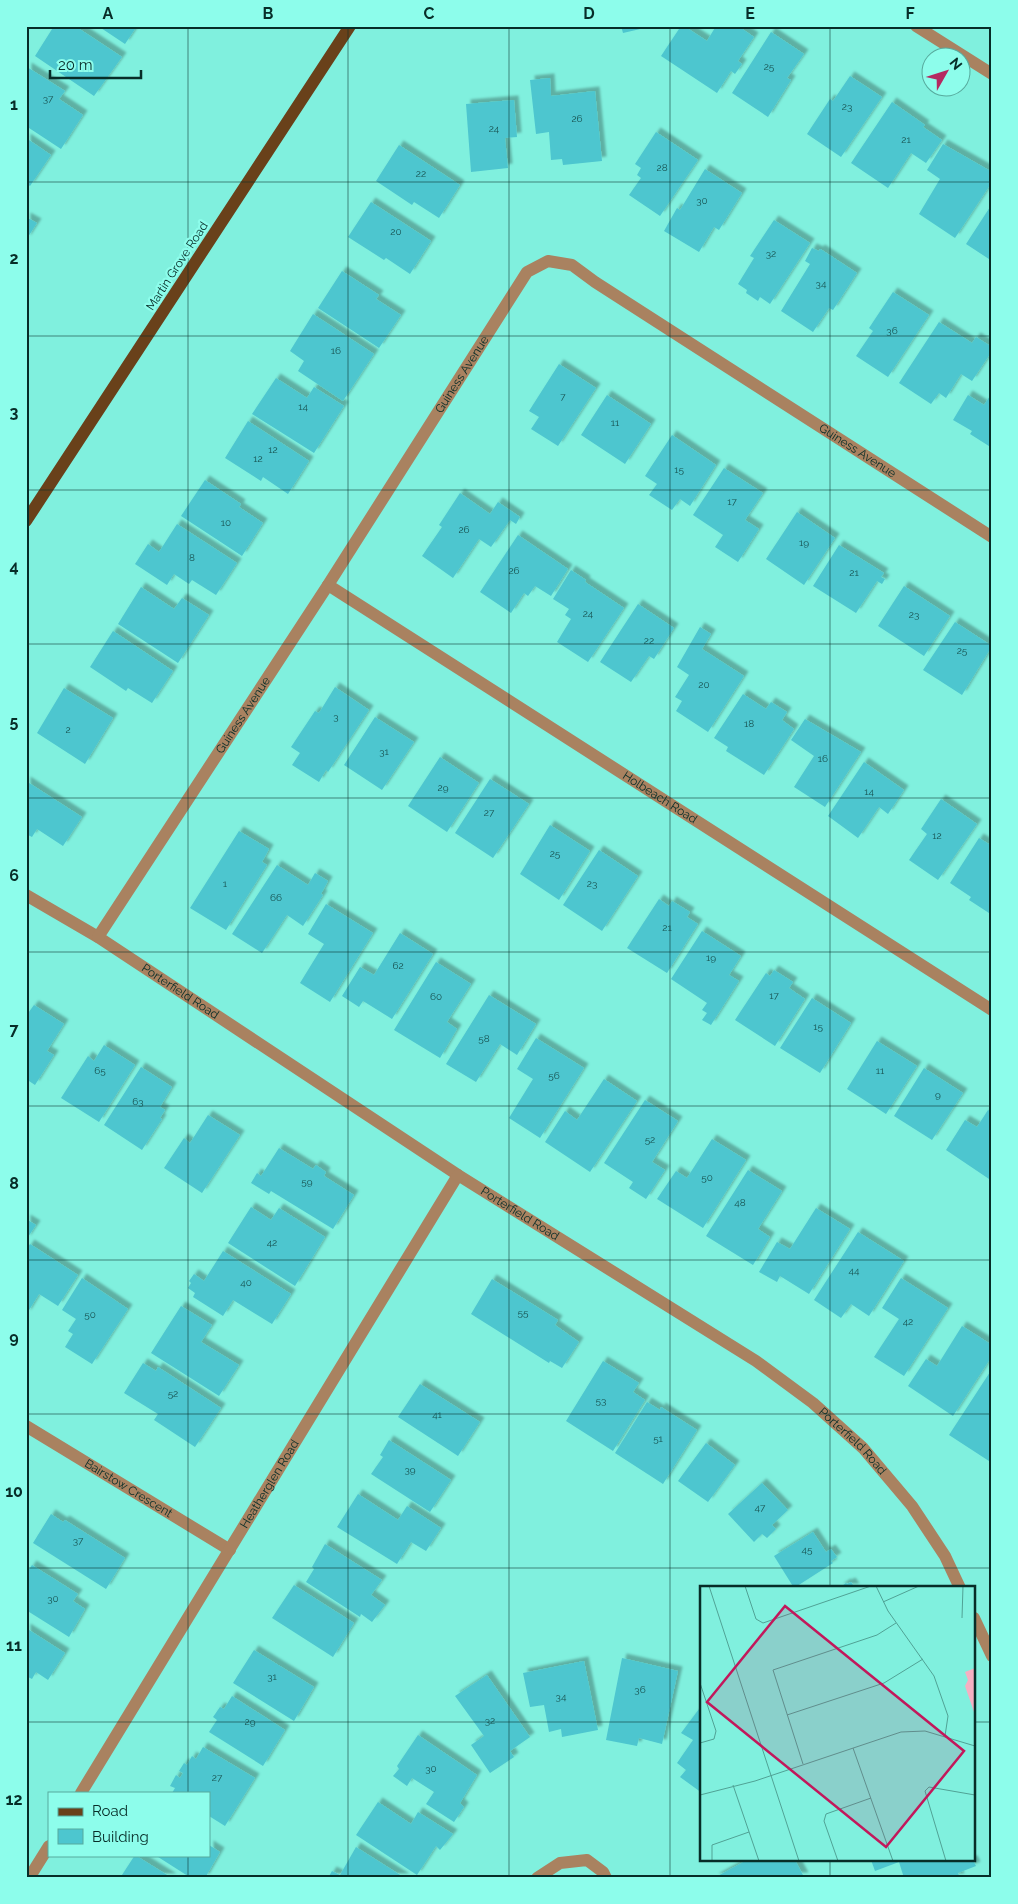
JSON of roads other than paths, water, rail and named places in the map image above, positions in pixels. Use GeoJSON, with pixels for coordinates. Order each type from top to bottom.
{"type":"FeatureCollection","features":[{"type":"Feature","properties":{"kind":"main road","name":"Martin Grove Road"},"geometry":{"type":"LineString","coordinates":[[26,521],[350,26]]}},
{"type":"Feature","properties":{"kind":"street"},"geometry":{"type":"LineString","coordinates":[[916,26],[992,74]]}},
{"type":"Feature","properties":{"kind":"street","name":"Guiness Avenue"},"geometry":{"type":"LineString","coordinates":[[98,937],[328,585],[527,272],[548,261],[572,265],[603,287],[992,537]]}},
{"type":"Feature","properties":{"kind":"street","name":"Holbeach Road"},"geometry":{"type":"LineString","coordinates":[[328,585],[992,1010]]}},
{"type":"Feature","properties":{"kind":"street","name":"Porterfield Road"},"geometry":{"type":"LineString","coordinates":[[26,894],[98,937],[458,1175],[756,1361],[813,1403],[863,1448],[912,1506],[945,1556],[959,1586]]}},
{"type":"Feature","properties":{"kind":"street","name":"Heatherglen Road"},"geometry":{"type":"LineString","coordinates":[[83,1792],[458,1175]]}},
{"type":"Feature","properties":{"kind":"street","name":"Bairstow Crescent"},"geometry":{"type":"LineString","coordinates":[[26,1426],[230,1550]]}},
{"type":"Feature","properties":{"kind":"street"},"geometry":{"type":"LineString","coordinates":[[976,1622],[992,1656]]}},
{"type":"Feature","properties":{"kind":"street"},"geometry":{"type":"LineString","coordinates":[[29,1878],[48,1848]]}},
{"type":"Feature","properties":{"kind":"street"},"geometry":{"type":"LineString","coordinates":[[537,1878],[560,1863],[587,1860],[603,1872],[606,1878]]}}]}
